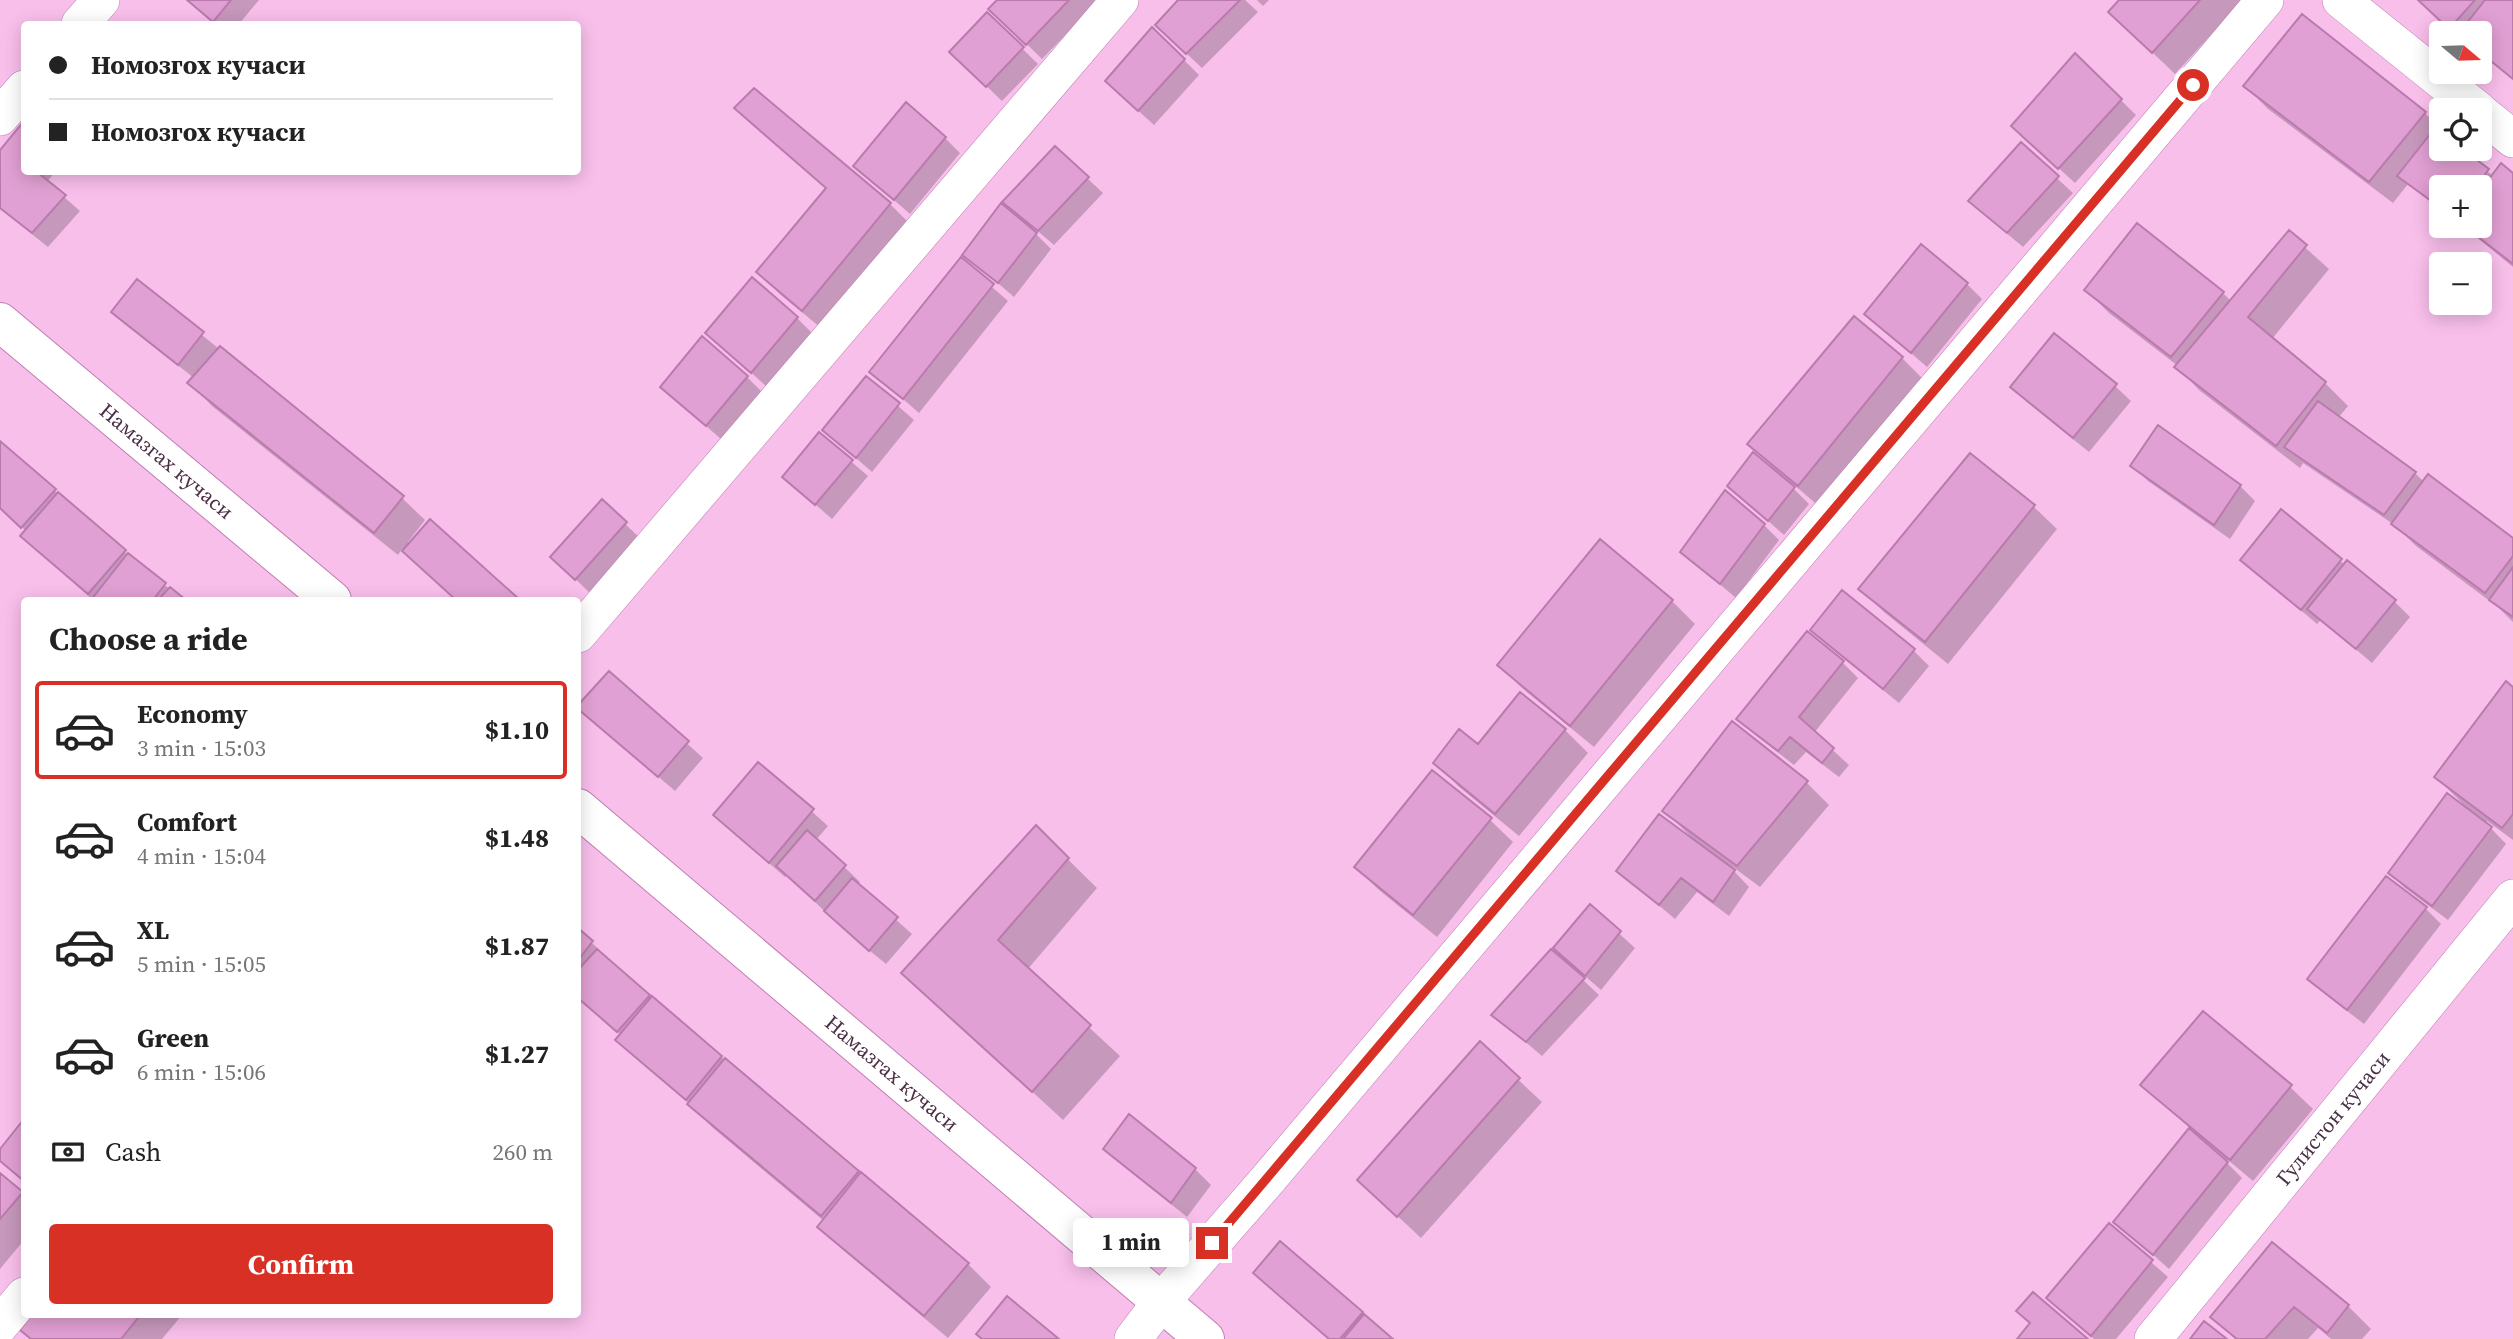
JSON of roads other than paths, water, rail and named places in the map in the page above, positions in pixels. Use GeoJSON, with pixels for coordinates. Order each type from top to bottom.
{"type":"FeatureCollection","features":[{"type":"Feature","properties":{"kind":"street"},"geometry":{"type":"LineString","coordinates":[[83,21],[101,0]]}},
{"type":"Feature","properties":{"kind":"street"},"geometry":{"type":"LineString","coordinates":[[581,630],[1121,0]]}},
{"type":"Feature","properties":{"kind":"street"},"geometry":{"type":"LineString","coordinates":[[1133,1339],[1161,1302],[1273,1174],[2265,0]]}},
{"type":"Feature","properties":{"kind":"street"},"geometry":{"type":"LineString","coordinates":[[2341,0],[2463,98]]}},
{"type":"Feature","properties":{"kind":"street"},"geometry":{"type":"LineString","coordinates":[[0,117],[21,92]]}},
{"type":"Feature","properties":{"kind":"street"},"geometry":{"type":"LineString","coordinates":[[2492,122],[2513,139]]}},
{"type":"Feature","properties":{"kind":"street","name":"Намазгах кучаси"},"geometry":{"type":"LineString","coordinates":[[0,322],[328,597]]}},
{"type":"Feature","properties":{"kind":"street","name":"Намазгах кучаси"},"geometry":{"type":"LineString","coordinates":[[581,811],[1205,1339]]}},
{"type":"Feature","properties":{"kind":"street","name":"Гулистон кучаси"},"geometry":{"type":"LineString","coordinates":[[2153,1339],[2513,898]]}},
{"type":"Feature","properties":{"kind":"street"},"geometry":{"type":"LineString","coordinates":[[0,1325],[21,1300]]}}]}
